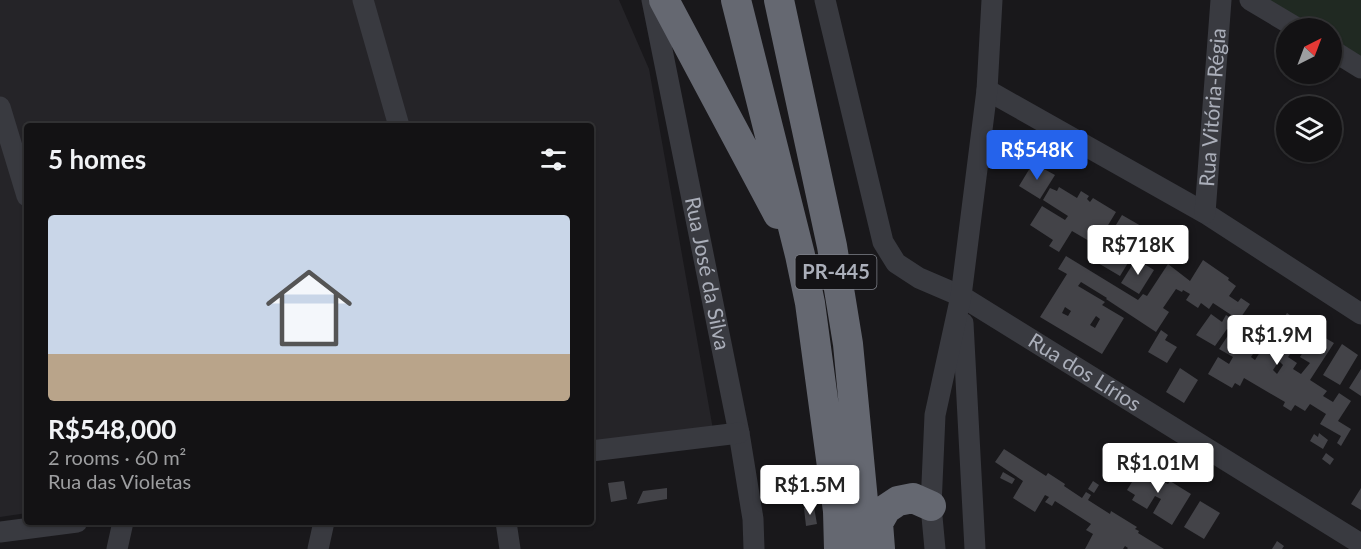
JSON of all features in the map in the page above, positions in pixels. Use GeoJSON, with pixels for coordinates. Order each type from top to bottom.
{"type":"FeatureCollection","features":[{"type":"Feature","properties":{"kind":"highway"},"geometry":{"type":"LineString","coordinates":[[663,0],[800,255]]}},
{"type":"Feature","properties":{"kind":"highway","name":"PR-445"},"geometry":{"type":"LineString","coordinates":[[736,0],[810,303],[838,511],[839,549]]}},
{"type":"Feature","properties":{"kind":"highway","name":"PR-445"},"geometry":{"type":"LineString","coordinates":[[779,0],[832,246],[848,344],[866,549]]}},
{"type":"Feature","properties":{"kind":"highway"},"geometry":{"type":"LineString","coordinates":[[880,549],[878,523],[886,509],[898,501],[913,498],[931,506]]}},
{"type":"Feature","properties":{"kind":"street"},"geometry":{"type":"LineString","coordinates":[[363,0],[398,123]]}},
{"type":"Feature","properties":{"kind":"street","name":"Rua José da Silva"},"geometry":{"type":"LineString","coordinates":[[652,0],[739,433],[753,519],[754,549]]}},
{"type":"Feature","properties":{"kind":"street","name":"Rua dos Lírios"},"geometry":{"type":"LineString","coordinates":[[825,0],[883,242],[896,263],[919,278],[961,296],[1361,543]]}},
{"type":"Feature","properties":{"kind":"street"},"geometry":{"type":"LineString","coordinates":[[935,549],[931,506],[935,415],[961,296],[987,90],[992,0]]}},
{"type":"Feature","properties":{"kind":"street","name":"Rua Vitória-Régia"},"geometry":{"type":"LineString","coordinates":[[1205,213],[1221,0]]}},
{"type":"Feature","properties":{"kind":"street"},"geometry":{"type":"LineString","coordinates":[[1250,0],[1280,18]]}},
{"type":"Feature","properties":{"kind":"street"},"geometry":{"type":"LineString","coordinates":[[1342,56],[1361,68]]}},
{"type":"Feature","properties":{"kind":"street"},"geometry":{"type":"LineString","coordinates":[[987,90],[1205,213],[1361,314]]}},
{"type":"Feature","properties":{"kind":"street"},"geometry":{"type":"LineString","coordinates":[[0,107],[24,186]]}},
{"type":"Feature","properties":{"kind":"street"},"geometry":{"type":"LineString","coordinates":[[961,296],[975,549]]}},
{"type":"Feature","properties":{"kind":"street"},"geometry":{"type":"LineString","coordinates":[[594,451],[739,433]]}},
{"type":"Feature","properties":{"kind":"street"},"geometry":{"type":"LineString","coordinates":[[0,532],[54,525]]}},
{"type":"Feature","properties":{"kind":"street"},"geometry":{"type":"LineString","coordinates":[[117,549],[122,525]]}},
{"type":"Feature","properties":{"kind":"street"},"geometry":{"type":"LineString","coordinates":[[318,549],[323,525]]}},
{"type":"Feature","properties":{"kind":"street"},"geometry":{"type":"LineString","coordinates":[[506,525],[510,549]]}},
{"type":"Feature","properties":{"kind":"shaded area"},"geometry":{"type":"Polygon","coordinates":[[[0,0],[619,0],[649,69],[714,435],[594,449],[594,123],[24,123],[24,513],[0,517],[0,0]]]}},
{"type":"Feature","properties":{"kind":"shaded area"},"geometry":{"type":"Polygon","coordinates":[[[1266,0],[1361,0],[1361,57],[1342,46],[1342,18],[1296,18],[1266,0]]]}},
{"type":"Feature","properties":{"kind":"building"},"geometry":{"type":"Polygon","coordinates":[[[1033,163],[1055,175],[1040,199],[1019,186],[1033,163]]]}},
{"type":"Feature","properties":{"kind":"building"},"geometry":{"type":"Polygon","coordinates":[[[1059,187],[1077,198],[1081,191],[1089,196],[1087,199],[1090,202],[1093,198],[1116,212],[1096,245],[1072,231],[1059,252],[1049,246],[1053,240],[1030,225],[1042,206],[1065,220],[1068,216],[1043,200],[1050,188],[1057,191],[1059,187]]]}},
{"type":"Feature","properties":{"kind":"building"},"geometry":{"type":"Polygon","coordinates":[[[1122,215],[1148,230],[1120,276],[1098,263],[1112,241],[1108,238],[1122,215]]]}},
{"type":"Feature","properties":{"kind":"building"},"geometry":{"type":"Polygon","coordinates":[[[1066,256],[1138,300],[1143,294],[1147,296],[1168,264],[1190,281],[1203,260],[1229,278],[1228,280],[1236,286],[1229,296],[1238,302],[1241,298],[1250,304],[1239,320],[1213,303],[1209,309],[1201,303],[1198,308],[1186,300],[1190,294],[1176,289],[1163,308],[1169,312],[1156,332],[1081,282],[1078,286],[1105,302],[1102,305],[1124,318],[1102,354],[1040,317],[1067,274],[1058,269],[1066,256]],[[1065,307],[1062,313],[1068,316],[1071,311],[1065,307]],[[1096,316],[1090,325],[1095,328],[1100,319],[1096,316]]]}},
{"type":"Feature","properties":{"kind":"building"},"geometry":{"type":"Polygon","coordinates":[[[1136,259],[1154,270],[1139,294],[1121,283],[1136,259]]]}},
{"type":"Feature","properties":{"kind":"building"},"geometry":{"type":"Polygon","coordinates":[[[1287,313],[1309,328],[1288,357],[1297,363],[1293,369],[1301,374],[1310,363],[1300,357],[1315,332],[1334,343],[1310,380],[1327,391],[1323,396],[1333,402],[1339,393],[1351,401],[1338,421],[1351,429],[1341,446],[1337,443],[1341,436],[1320,424],[1326,414],[1310,404],[1305,411],[1295,405],[1291,411],[1283,406],[1285,402],[1244,378],[1240,386],[1235,383],[1232,388],[1208,374],[1218,357],[1229,364],[1233,357],[1219,349],[1231,331],[1227,329],[1215,346],[1196,335],[1211,314],[1222,322],[1226,315],[1251,332],[1244,343],[1255,351],[1251,357],[1255,360],[1262,349],[1258,347],[1265,337],[1270,340],[1276,329],[1272,327],[1280,315],[1285,316],[1287,313]],[[1279,361],[1273,370],[1277,374],[1283,365],[1279,361]]]}},
{"type":"Feature","properties":{"kind":"building"},"geometry":{"type":"Polygon","coordinates":[[[1264,320],[1272,327],[1265,337],[1257,332],[1264,320]]]}},
{"type":"Feature","properties":{"kind":"building"},"geometry":{"type":"Polygon","coordinates":[[[1161,330],[1168,335],[1165,340],[1177,347],[1167,363],[1148,352],[1161,330]]]}},
{"type":"Feature","properties":{"kind":"building"},"geometry":{"type":"Polygon","coordinates":[[[1342,344],[1358,355],[1340,385],[1323,375],[1342,344]]]}},
{"type":"Feature","properties":{"kind":"building"},"geometry":{"type":"Polygon","coordinates":[[[1180,368],[1198,380],[1184,403],[1166,392],[1180,368]]]}},
{"type":"Feature","properties":{"kind":"building"},"geometry":{"type":"Polygon","coordinates":[[[1361,369],[1361,396],[1349,388],[1361,369]]]}},
{"type":"Feature","properties":{"kind":"building"},"geometry":{"type":"Polygon","coordinates":[[[1319,433],[1328,440],[1323,449],[1310,441],[1314,434],[1318,437],[1319,433]]]}},
{"type":"Feature","properties":{"kind":"building"},"geometry":{"type":"Polygon","coordinates":[[[1004,449],[1046,476],[1048,473],[1082,498],[1086,492],[1091,495],[1088,500],[1137,527],[1135,529],[1139,531],[1138,533],[1164,549],[1127,549],[1125,546],[1123,549],[1085,549],[1093,534],[1086,530],[1091,524],[1055,501],[1052,506],[1045,502],[1049,497],[1045,495],[1035,512],[1013,498],[1023,481],[995,462],[1004,449]]]}},
{"type":"Feature","properties":{"kind":"building"},"geometry":{"type":"Polygon","coordinates":[[[1326,453],[1334,459],[1330,465],[1322,459],[1326,453]]]}},
{"type":"Feature","properties":{"kind":"building"},"geometry":{"type":"Polygon","coordinates":[[[1141,463],[1165,479],[1164,482],[1168,484],[1170,481],[1191,494],[1172,525],[1153,513],[1161,499],[1155,496],[1147,509],[1132,500],[1135,495],[1127,490],[1141,463]]]}},
{"type":"Feature","properties":{"kind":"building"},"geometry":{"type":"Polygon","coordinates":[[[1003,472],[1015,479],[1012,484],[1000,478],[1003,472]]]}},
{"type":"Feature","properties":{"kind":"building"},"geometry":{"type":"Polygon","coordinates":[[[624,481],[627,499],[611,502],[608,483],[624,481]]]}},
{"type":"Feature","properties":{"kind":"building"},"geometry":{"type":"Polygon","coordinates":[[[1093,481],[1099,485],[1094,493],[1088,489],[1093,481]]]}},
{"type":"Feature","properties":{"kind":"building"},"geometry":{"type":"Polygon","coordinates":[[[667,488],[667,499],[637,504],[643,491],[667,488]]]}},
{"type":"Feature","properties":{"kind":"building"},"geometry":{"type":"Polygon","coordinates":[[[1361,488],[1361,510],[1351,504],[1361,488]]]}},
{"type":"Feature","properties":{"kind":"building"},"geometry":{"type":"Polygon","coordinates":[[[1200,501],[1220,513],[1204,539],[1184,527],[1200,501]]]}},
{"type":"Feature","properties":{"kind":"building"},"geometry":{"type":"Polygon","coordinates":[[[814,507],[817,524],[806,526],[804,508],[814,507]]]}},
{"type":"Feature","properties":{"kind":"building"},"geometry":{"type":"Polygon","coordinates":[[[1277,541],[1284,546],[1282,549],[1272,549],[1277,541]]]}}]}
